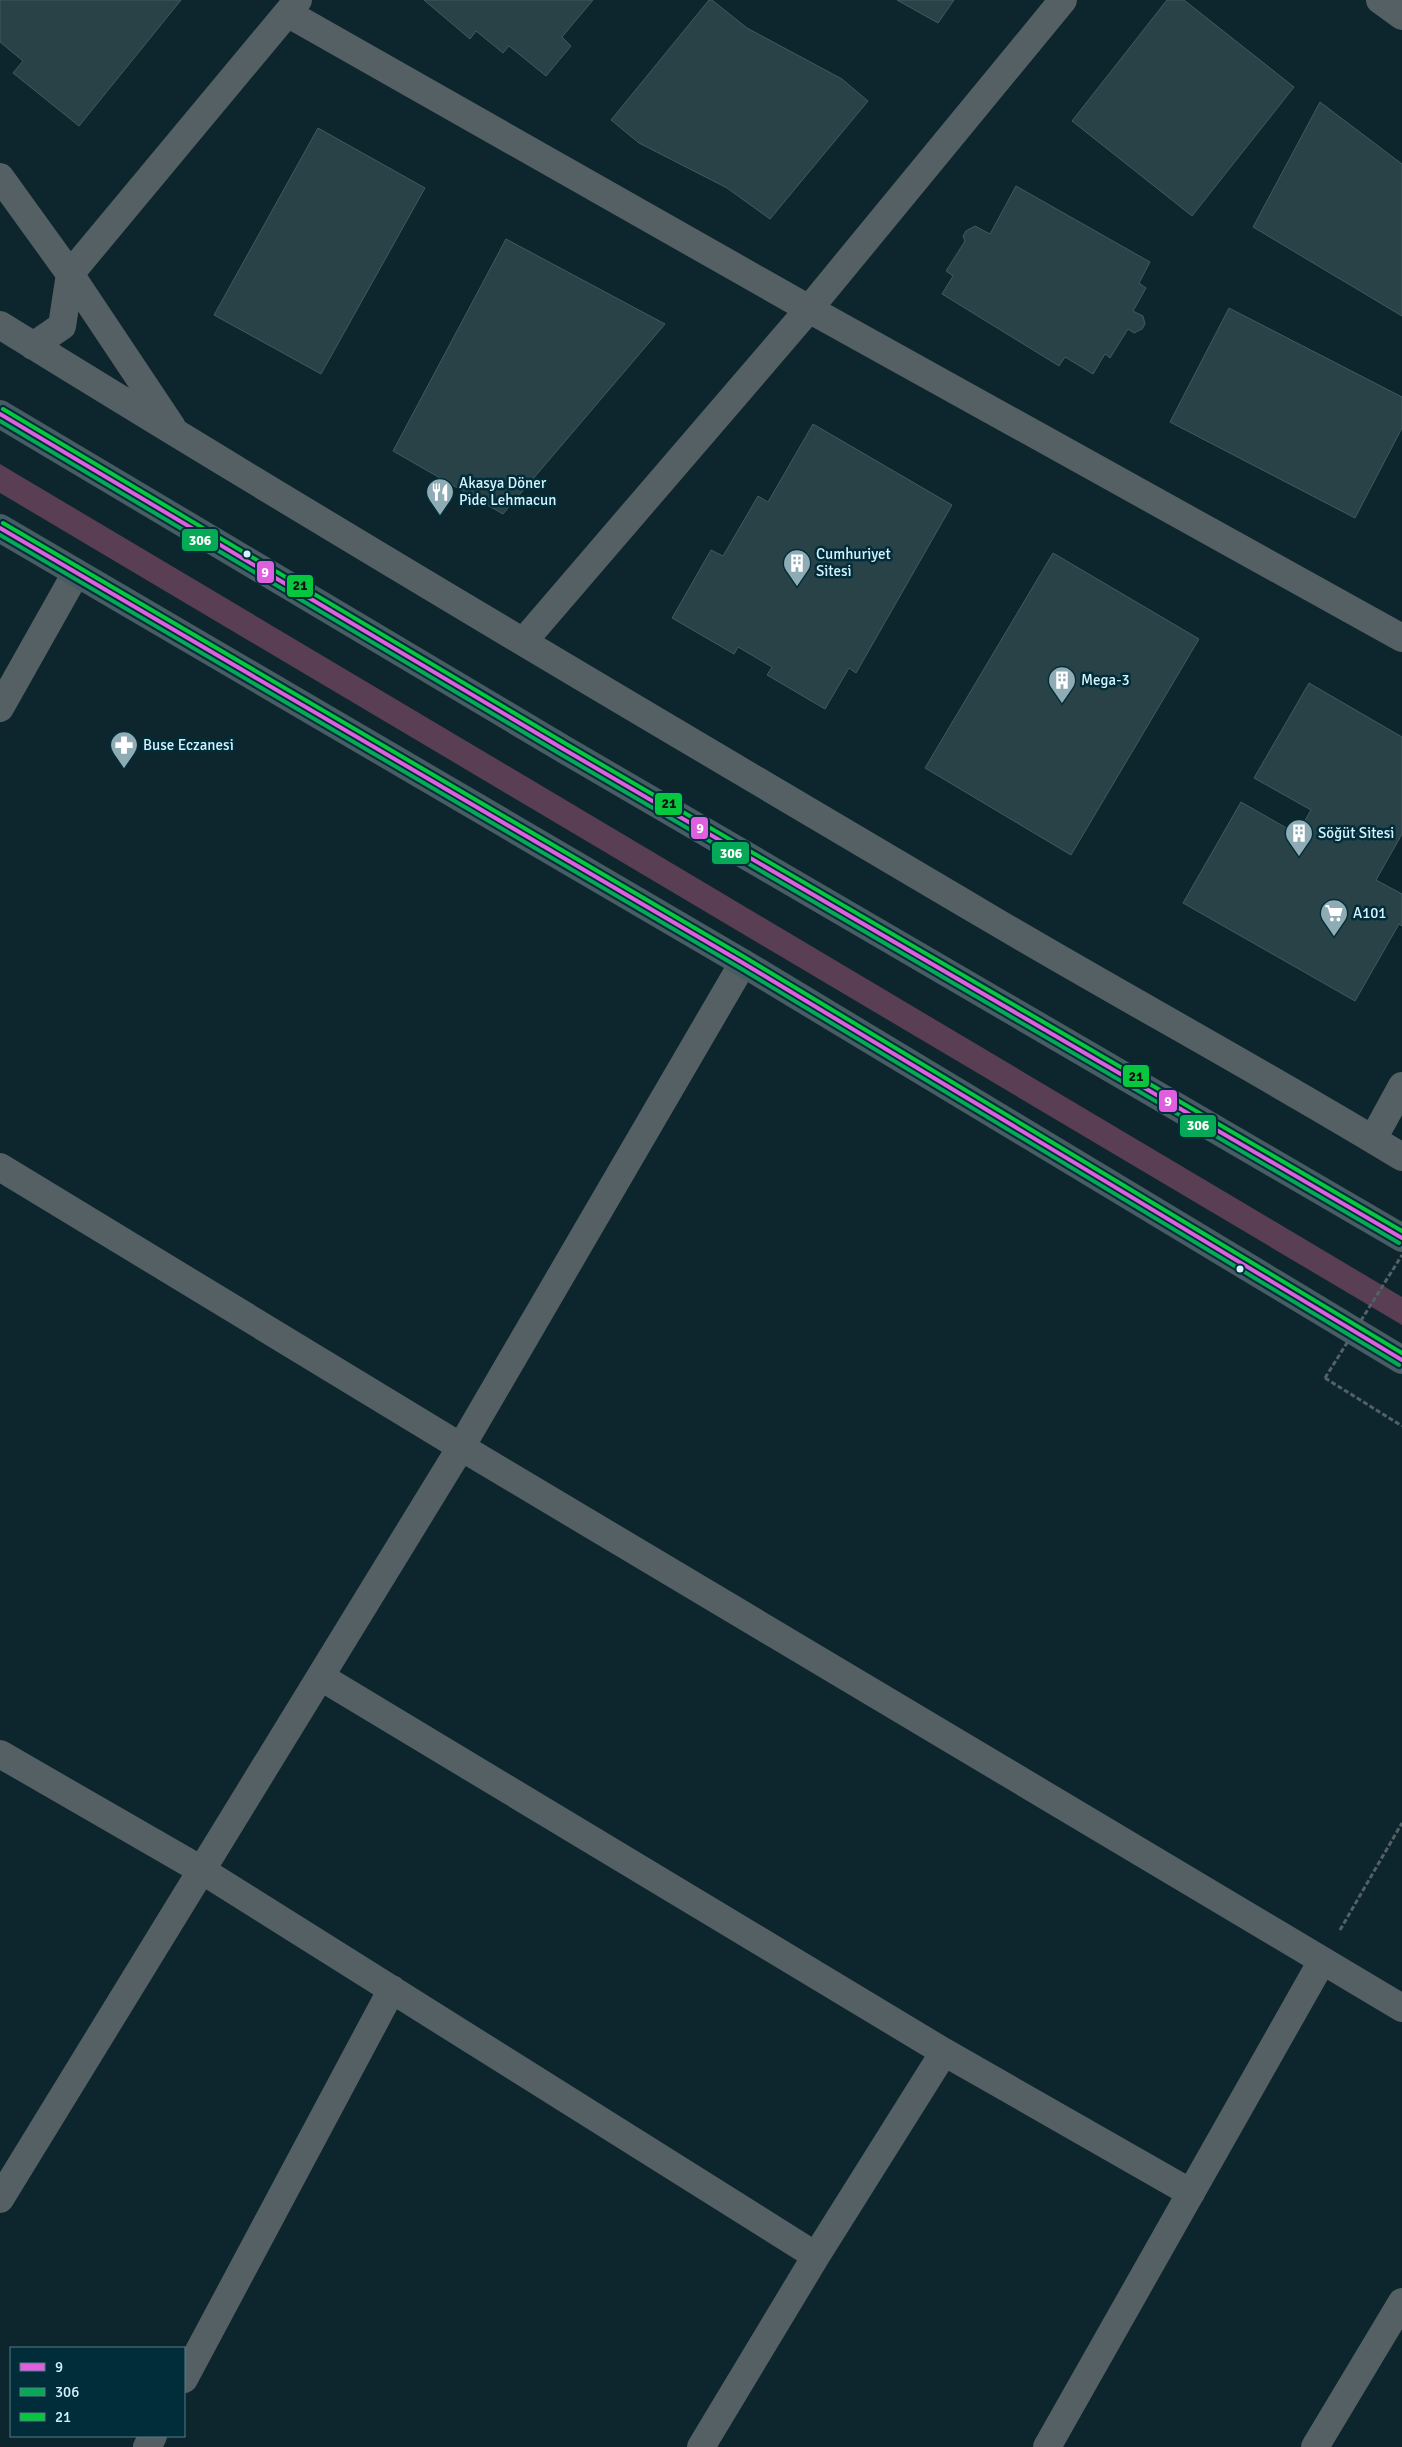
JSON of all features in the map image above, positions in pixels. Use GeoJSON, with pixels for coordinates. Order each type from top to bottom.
{"type":"FeatureCollection","features":[{"type":"Feature","properties":{"kind":"highway"},"geometry":{"type":"LineString","coordinates":[[0,414],[565,750],[1402,1238]]}},
{"type":"Feature","properties":{"kind":"highway"},"geometry":{"type":"LineString","coordinates":[[0,528],[743,963],[1402,1360]]}},
{"type":"Feature","properties":{"kind":"street"},"geometry":{"type":"LineString","coordinates":[[522,642],[809,309],[1063,0]]}},
{"type":"Feature","properties":{"kind":"street"},"geometry":{"type":"LineString","coordinates":[[1380,0],[1402,16]]}},
{"type":"Feature","properties":{"kind":"street"},"geometry":{"type":"LineString","coordinates":[[33,346],[62,326],[70,274],[294,7],[809,309],[1402,638]]}},
{"type":"Feature","properties":{"kind":"street"},"geometry":{"type":"LineString","coordinates":[[0,177],[70,274],[177,435]]}},
{"type":"Feature","properties":{"kind":"street"},"geometry":{"type":"LineString","coordinates":[[0,325],[177,435],[522,642],[1002,926],[1402,1157]]}},
{"type":"Feature","properties":{"kind":"street"},"geometry":{"type":"LineString","coordinates":[[0,708],[76,573]]}},
{"type":"Feature","properties":{"kind":"street"},"geometry":{"type":"LineString","coordinates":[[0,2199],[461,1447],[743,963]]}},
{"type":"Feature","properties":{"kind":"street"},"geometry":{"type":"LineString","coordinates":[[1372,1139],[1402,1086]]}},
{"type":"Feature","properties":{"kind":"street"},"geometry":{"type":"LineString","coordinates":[[0,1167],[461,1447],[1402,2008]]}},
{"type":"Feature","properties":{"kind":"street"},"geometry":{"type":"LineString","coordinates":[[321,1677],[944,2052],[1191,2193]]}},
{"type":"Feature","properties":{"kind":"street"},"geometry":{"type":"LineString","coordinates":[[0,1754],[203,1870],[816,2256]]}},
{"type":"Feature","properties":{"kind":"street"},"geometry":{"type":"LineString","coordinates":[[1047,2447],[1322,1961]]}},
{"type":"Feature","properties":{"kind":"street"},"geometry":{"type":"LineString","coordinates":[[185,2377],[392,1989]]}},
{"type":"Feature","properties":{"kind":"street"},"geometry":{"type":"LineString","coordinates":[[701,2447],[816,2256],[944,2052]]}},
{"type":"Feature","properties":{"kind":"street"},"geometry":{"type":"LineString","coordinates":[[1315,2447],[1402,2302]]}},
{"type":"Feature","properties":{"kind":"path"},"geometry":{"type":"LineString","coordinates":[[1402,1255],[1325,1378],[1402,1426]]}},
{"type":"Feature","properties":{"kind":"path"},"geometry":{"type":"LineString","coordinates":[[1322,1961],[1402,1823]]}},
{"type":"Feature","properties":{"kind":"shaded area"},"geometry":{"type":"Polygon","coordinates":[[[0,464],[1402,1297],[1402,1325],[0,493],[0,464]]]}},
{"type":"Feature","properties":{"kind":"building"},"geometry":{"type":"Polygon","coordinates":[[[0,0],[181,0],[79,126],[13,73],[23,61],[0,42],[0,0]]]}},
{"type":"Feature","properties":{"kind":"building"},"geometry":{"type":"Polygon","coordinates":[[[424,0],[593,0],[562,37],[571,46],[546,76],[509,46],[503,53],[476,31],[470,39],[424,0]]]}},
{"type":"Feature","properties":{"kind":"building"},"geometry":{"type":"Polygon","coordinates":[[[709,0],[712,0],[747,28],[842,79],[868,101],[770,219],[727,188],[639,143],[611,120],[709,0]]]}},
{"type":"Feature","properties":{"kind":"building"},"geometry":{"type":"Polygon","coordinates":[[[897,0],[954,0],[938,23],[897,0]]]}},
{"type":"Feature","properties":{"kind":"building"},"geometry":{"type":"Polygon","coordinates":[[[1167,0],[1184,0],[1294,87],[1192,216],[1072,121],[1167,0]]]}},
{"type":"Feature","properties":{"kind":"building"},"geometry":{"type":"Polygon","coordinates":[[[1320,102],[1402,164],[1402,316],[1253,227],[1320,102]]]}},
{"type":"Feature","properties":{"kind":"building"},"geometry":{"type":"Polygon","coordinates":[[[318,128],[425,188],[321,374],[214,315],[318,128]]]}},
{"type":"Feature","properties":{"kind":"building"},"geometry":{"type":"Polygon","coordinates":[[[1016,186],[1150,262],[1139,283],[1146,288],[1133,311],[1143,316],[1145,324],[1142,329],[1134,333],[1128,329],[1110,358],[1105,354],[1093,374],[1065,357],[1059,366],[942,294],[953,276],[946,271],[965,241],[963,236],[966,231],[975,226],[990,234],[1016,186]]]}},
{"type":"Feature","properties":{"kind":"building"},"geometry":{"type":"Polygon","coordinates":[[[506,239],[665,324],[503,514],[393,451],[506,239]]]}},
{"type":"Feature","properties":{"kind":"building"},"geometry":{"type":"Polygon","coordinates":[[[1229,308],[1402,397],[1402,428],[1355,518],[1170,422],[1229,308]]]}},
{"type":"Feature","properties":{"kind":"building","name":"Cumhuriyet Sitesi"},"geometry":{"type":"Polygon","coordinates":[[[813,424],[952,505],[856,673],[849,668],[825,709],[767,675],[772,667],[738,647],[734,654],[672,618],[711,550],[723,556],[758,496],[768,502],[813,424]]]}},
{"type":"Feature","properties":{"kind":"building","name":"Mega-3"},"geometry":{"type":"Polygon","coordinates":[[[1053,553],[1199,639],[1071,855],[925,768],[1053,553]]]}},
{"type":"Feature","properties":{"kind":"building","name":"Söğüt Sitesi"},"geometry":{"type":"Polygon","coordinates":[[[1309,683],[1402,737],[1402,834],[1376,880],[1402,894],[1402,926],[1399,924],[1355,1001],[1183,903],[1241,802],[1297,834],[1311,810],[1254,778],[1309,683]]]}},
{"type":"Feature","properties":{"kind":"transit line","name":"21"},"geometry":{"type":"LineString","coordinates":[[3,409],[568,745],[1402,1231]]}},
{"type":"Feature","properties":{"kind":"transit line","name":"9"},"geometry":{"type":"LineString","coordinates":[[0,414],[565,750],[1402,1238]]}},
{"type":"Feature","properties":{"kind":"transit line","name":"306"},"geometry":{"type":"LineString","coordinates":[[0,421],[562,755],[1399,1243]]}},
{"type":"Feature","properties":{"kind":"transit line","name":"21"},"geometry":{"type":"LineString","coordinates":[[3,523],[746,958],[1402,1353]]}},
{"type":"Feature","properties":{"kind":"transit line","name":"9"},"geometry":{"type":"LineString","coordinates":[[0,528],[743,963],[1402,1360]]}},
{"type":"Feature","properties":{"kind":"transit line","name":"306"},"geometry":{"type":"LineString","coordinates":[[0,535],[740,968],[1399,1365]]}},
{"type":"Feature","properties":{"kind":"place","name":"Akasya Döner Pide Lehmacun"},"geometry":{"type":"Point","coordinates":[440,516]}},
{"type":"Feature","properties":{"kind":"place","name":"Cumhuriyet Sitesi"},"geometry":{"type":"Point","coordinates":[797,587]}},
{"type":"Feature","properties":{"kind":"place","name":"Mega-3"},"geometry":{"type":"Point","coordinates":[1062,704]}},
{"type":"Feature","properties":{"kind":"place","name":"Buse Eczanesi"},"geometry":{"type":"Point","coordinates":[124,769]}},
{"type":"Feature","properties":{"kind":"place","name":"Söğüt Sitesi"},"geometry":{"type":"Point","coordinates":[1299,857]}},
{"type":"Feature","properties":{"kind":"place","name":"A101"},"geometry":{"type":"Point","coordinates":[1334,937]}}]}
